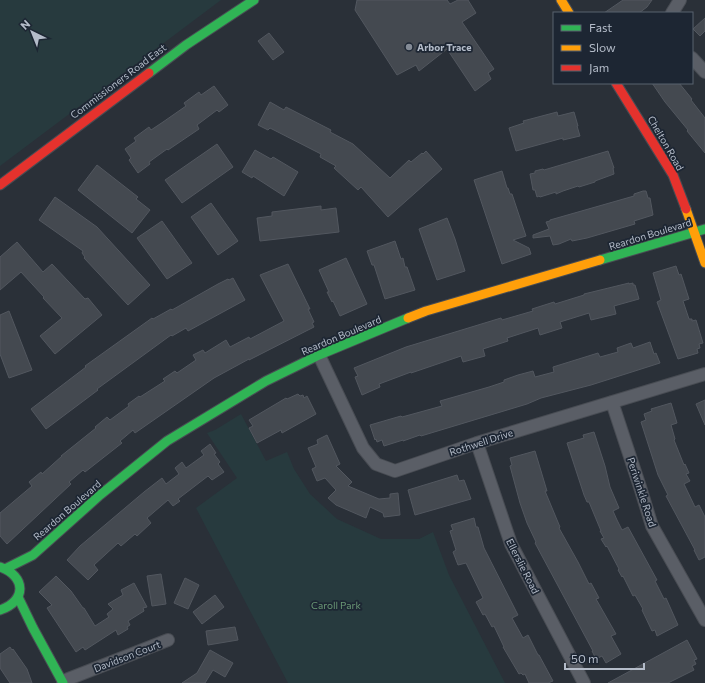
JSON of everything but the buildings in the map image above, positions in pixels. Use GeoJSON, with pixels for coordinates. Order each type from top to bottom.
{"type":"FeatureCollection","features":[{"type":"Feature","properties":{"kind":"street","name":"Commissioners Road East"},"geometry":{"type":"LineString","coordinates":[[0,185],[186,45],[254,0]]}},
{"type":"Feature","properties":{"kind":"street"},"geometry":{"type":"LineString","coordinates":[[561,0],[568,12]]}},
{"type":"Feature","properties":{"kind":"street"},"geometry":{"type":"LineString","coordinates":[[673,12],[680,0]]}},
{"type":"Feature","properties":{"kind":"street"},"geometry":{"type":"LineString","coordinates":[[693,59],[705,72]]}},
{"type":"Feature","properties":{"kind":"street","name":"Chelton Road"},"geometry":{"type":"LineString","coordinates":[[617,84],[673,175],[705,263]]}},
{"type":"Feature","properties":{"kind":"street","name":"Reardon Boulevard"},"geometry":{"type":"LineString","coordinates":[[22,575],[33,555],[100,495],[167,441],[266,381],[319,355],[426,311],[705,229]]}},
{"type":"Feature","properties":{"kind":"street","name":"Rothwell Drive"},"geometry":{"type":"LineString","coordinates":[[319,355],[363,448],[376,464],[395,470],[477,443],[705,374]]}},
{"type":"Feature","properties":{"kind":"street","name":"Periwinkle Road"},"geometry":{"type":"LineString","coordinates":[[612,402],[652,526],[705,620]]}},
{"type":"Feature","properties":{"kind":"street","name":"Ellerslie Road"},"geometry":{"type":"LineString","coordinates":[[477,443],[511,544],[584,683]]}},
{"type":"Feature","properties":{"kind":"street","name":"Reardon Boulevard"},"geometry":{"type":"LineString","coordinates":[[3,567],[33,555]]}},
{"type":"Feature","properties":{"kind":"street"},"geometry":{"type":"LineString","coordinates":[[3,567],[16,575],[22,575],[18,597],[13,604],[3,609]]}},
{"type":"Feature","properties":{"kind":"street"},"geometry":{"type":"LineString","coordinates":[[18,597],[33,628],[63,682]]}},
{"type":"Feature","properties":{"kind":"street"},"geometry":{"type":"LineString","coordinates":[[3,609],[33,628]]}},
{"type":"Feature","properties":{"kind":"street","name":"Davidson Court"},"geometry":{"type":"LineString","coordinates":[[63,682],[168,640]]}},
{"type":"Feature","properties":{"kind":"green space"},"geometry":{"type":"Polygon","coordinates":[[[0,0],[221,0],[0,166],[0,0]]]}},
{"type":"Feature","properties":{"kind":"green space","name":"Caroll Park"},"geometry":{"type":"Polygon","coordinates":[[[241,414],[266,461],[287,452],[294,469],[310,494],[337,519],[381,539],[419,539],[433,532],[449,575],[505,683],[288,683],[196,508],[237,478],[207,433],[215,430],[241,414]]]}},
{"type":"Feature","properties":{"kind":"traffic: fast"},"geometry":{"type":"LineString","coordinates":[[149,73],[186,45],[254,0]]}},
{"type":"Feature","properties":{"kind":"traffic: fast"},"geometry":{"type":"LineString","coordinates":[[600,260],[705,229]]}},
{"type":"Feature","properties":{"kind":"traffic: fast"},"geometry":{"type":"LineString","coordinates":[[7,568],[33,555],[100,495],[167,441],[266,381],[319,355],[408,318]]}},
{"type":"Feature","properties":{"kind":"traffic: fast"},"geometry":{"type":"LineString","coordinates":[[0,567],[9,571],[15,576],[19,582],[20,588],[19,595],[15,601],[9,606],[0,610]]}},
{"type":"Feature","properties":{"kind":"traffic: fast"},"geometry":{"type":"LineString","coordinates":[[18,597],[63,683]]}},
{"type":"Feature","properties":{"kind":"traffic: slow"},"geometry":{"type":"LineString","coordinates":[[561,0],[568,12]]}},
{"type":"Feature","properties":{"kind":"traffic: slow"},"geometry":{"type":"LineString","coordinates":[[686,209],[705,263]]}},
{"type":"Feature","properties":{"kind":"traffic: slow"},"geometry":{"type":"LineString","coordinates":[[408,318],[426,311],[600,260]]}},
{"type":"Feature","properties":{"kind":"traffic: jam"},"geometry":{"type":"LineString","coordinates":[[0,185],[149,73]]}},
{"type":"Feature","properties":{"kind":"traffic: jam"},"geometry":{"type":"LineString","coordinates":[[617,84],[673,175],[686,209]]}},
{"type":"Feature","properties":{"kind":"place","name":"Arbor Trace"},"geometry":{"type":"Point","coordinates":[409,47]}}]}
